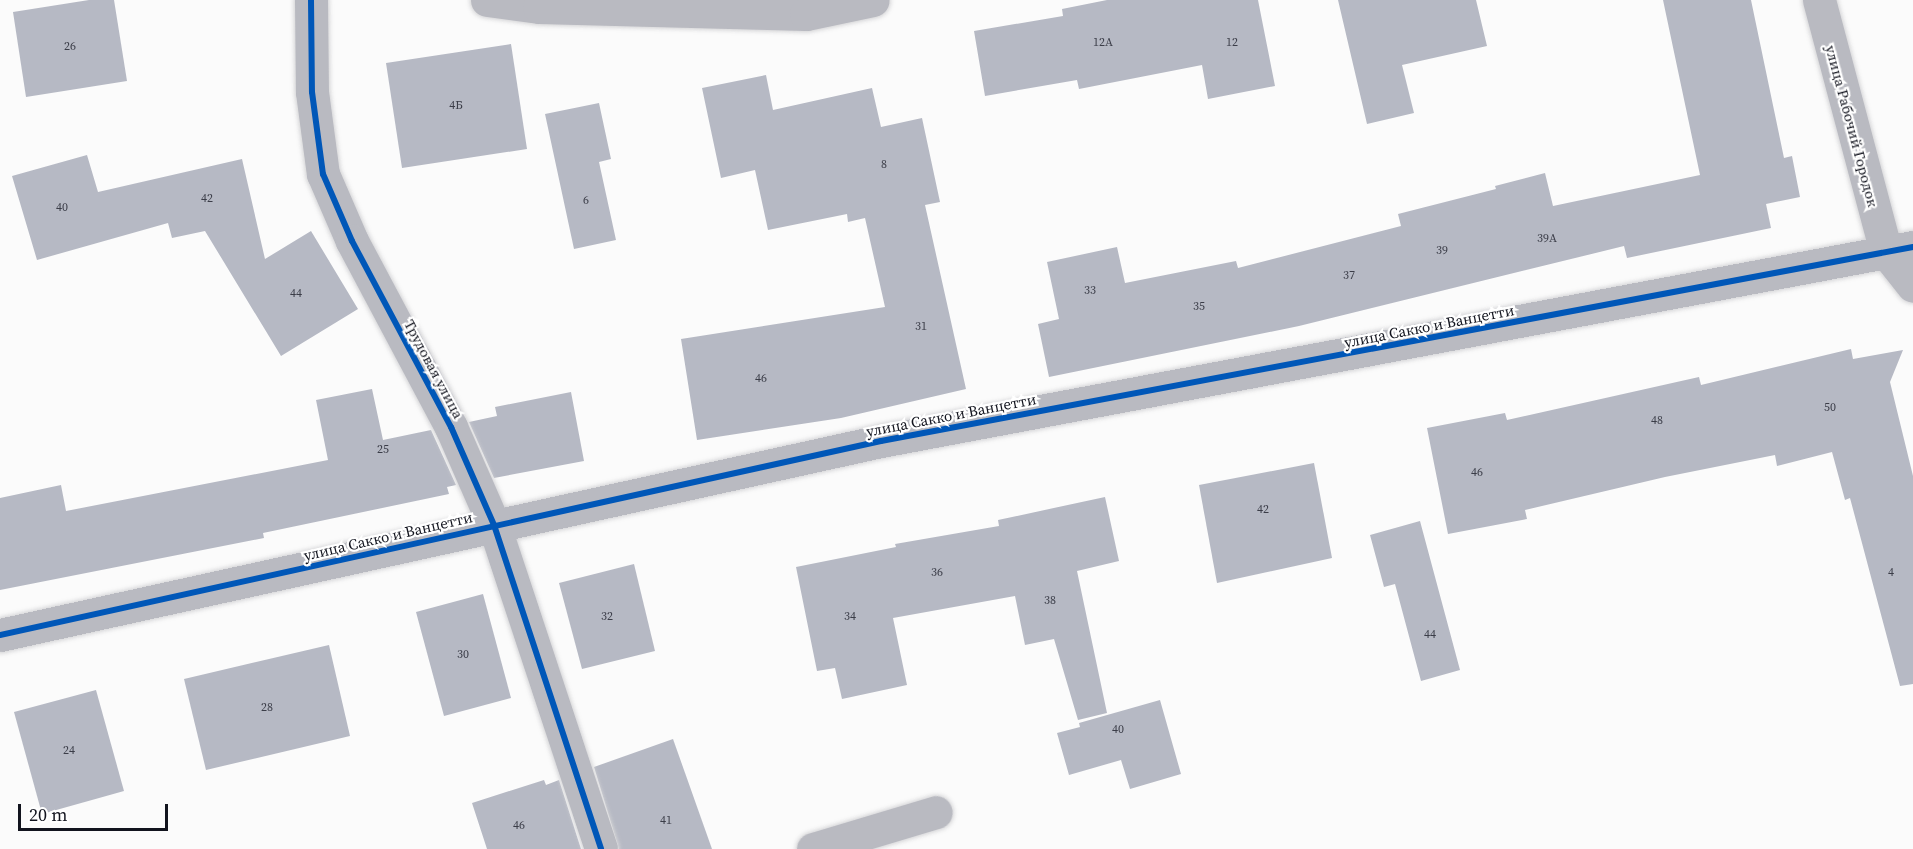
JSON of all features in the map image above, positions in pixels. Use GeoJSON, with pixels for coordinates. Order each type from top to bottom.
{"type":"FeatureCollection","features":[{"type":"Feature","properties":{"kind":"street","name":"Трудовая улица"},"geometry":{"type":"LineString","coordinates":[[311,0],[312,92],[323,174],[352,241],[450,427],[494,525],[600,849]]}},
{"type":"Feature","properties":{"kind":"street"},"geometry":{"type":"LineString","coordinates":[[488,0],[539,7],[806,7],[873,0]]}},
{"type":"Feature","properties":{"kind":"street","name":"улица Рабочий Городок"},"geometry":{"type":"LineString","coordinates":[[1819,0],[1900,249]]}},
{"type":"Feature","properties":{"kind":"street","name":"улица Сакко и Ванцетти"},"geometry":{"type":"LineString","coordinates":[[0,635],[880,441],[1900,249]]}},
{"type":"Feature","properties":{"kind":"street"},"geometry":{"type":"LineString","coordinates":[[1900,249],[1913,286]]}},
{"type":"Feature","properties":{"kind":"street"},"geometry":{"type":"LineString","coordinates":[[813,849],[936,812]]}},
{"type":"Feature","properties":{"kind":"building"},"geometry":{"type":"Polygon","coordinates":[[[89,0],[114,0],[127,81],[26,97],[13,12],[89,0]]]}},
{"type":"Feature","properties":{"kind":"building"},"geometry":{"type":"Polygon","coordinates":[[[1107,0],[1258,0],[1275,86],[1208,99],[1202,65],[1079,89],[1077,80],[985,96],[974,31],[1063,16],[1062,9],[1107,0]]]}},
{"type":"Feature","properties":{"kind":"building"},"geometry":{"type":"Polygon","coordinates":[[[1338,0],[1476,0],[1487,46],[1402,65],[1414,113],[1367,124],[1338,0]]]}},
{"type":"Feature","properties":{"kind":"building"},"geometry":{"type":"Polygon","coordinates":[[[1663,0],[1751,0],[1784,158],[1792,156],[1800,197],[1766,204],[1771,228],[1627,258],[1624,246],[1299,326],[1049,377],[1038,324],[1059,319],[1047,262],[1117,247],[1125,283],[1236,261],[1238,268],[1401,226],[1398,214],[1496,189],[1495,186],[1545,173],[1553,206],[1700,175],[1663,0]]]}},
{"type":"Feature","properties":{"kind":"building"},"geometry":{"type":"Polygon","coordinates":[[[511,44],[527,149],[402,168],[386,63],[511,44]]]}},
{"type":"Feature","properties":{"kind":"building"},"geometry":{"type":"Polygon","coordinates":[[[766,75],[773,110],[872,88],[881,127],[922,118],[940,202],[925,205],[966,389],[841,418],[697,440],[681,339],[885,307],[865,218],[848,222],[847,214],[768,230],[755,170],[721,178],[702,88],[766,75]]]}},
{"type":"Feature","properties":{"kind":"building"},"geometry":{"type":"Polygon","coordinates":[[[599,103],[611,159],[599,162],[616,240],[574,249],[545,114],[599,103]]]}},
{"type":"Feature","properties":{"kind":"building"},"geometry":{"type":"Polygon","coordinates":[[[87,155],[98,192],[242,159],[265,259],[311,231],[358,309],[281,356],[205,231],[172,238],[168,223],[37,260],[12,176],[87,155]]]}},
{"type":"Feature","properties":{"kind":"building"},"geometry":{"type":"Polygon","coordinates":[[[1851,349],[1853,359],[1903,350],[1890,382],[1913,476],[1913,684],[1900,686],[1850,498],[1845,500],[1832,452],[1777,466],[1775,455],[1665,477],[1525,510],[1527,519],[1448,534],[1427,428],[1505,413],[1507,420],[1699,377],[1701,385],[1851,349]]]}},
{"type":"Feature","properties":{"kind":"building"},"geometry":{"type":"Polygon","coordinates":[[[372,389],[383,440],[431,430],[456,485],[447,487],[449,494],[263,533],[264,538],[0,590],[0,498],[61,485],[66,511],[328,460],[316,400],[372,389]]]}},
{"type":"Feature","properties":{"kind":"building"},"geometry":{"type":"Polygon","coordinates":[[[571,392],[584,461],[494,478],[469,422],[497,416],[495,407],[571,392]]]}},
{"type":"Feature","properties":{"kind":"building"},"geometry":{"type":"Polygon","coordinates":[[[1314,463],[1332,558],[1217,583],[1199,485],[1314,463]]]}},
{"type":"Feature","properties":{"kind":"building"},"geometry":{"type":"Polygon","coordinates":[[[1105,497],[1119,561],[1077,571],[1107,713],[1078,720],[1054,639],[1025,645],[1015,596],[893,618],[907,685],[842,699],[835,668],[817,671],[796,567],[896,547],[895,544],[999,526],[998,520],[1105,497]]]}},
{"type":"Feature","properties":{"kind":"building"},"geometry":{"type":"Polygon","coordinates":[[[1420,521],[1460,670],[1421,681],[1395,584],[1384,587],[1370,535],[1420,521]]]}},
{"type":"Feature","properties":{"kind":"building"},"geometry":{"type":"Polygon","coordinates":[[[634,564],[655,651],[582,669],[559,583],[634,564]]]}},
{"type":"Feature","properties":{"kind":"building"},"geometry":{"type":"Polygon","coordinates":[[[483,594],[511,698],[444,716],[416,612],[483,594]]]}},
{"type":"Feature","properties":{"kind":"building"},"geometry":{"type":"Polygon","coordinates":[[[329,645],[350,736],[206,770],[184,679],[329,645]]]}},
{"type":"Feature","properties":{"kind":"building"},"geometry":{"type":"Polygon","coordinates":[[[96,690],[124,791],[42,814],[14,712],[96,690]]]}},
{"type":"Feature","properties":{"kind":"building"},"geometry":{"type":"Polygon","coordinates":[[[1160,700],[1181,774],[1130,789],[1121,760],[1069,775],[1057,733],[1080,727],[1079,723],[1160,700]]]}},
{"type":"Feature","properties":{"kind":"building"},"geometry":{"type":"Polygon","coordinates":[[[673,739],[712,849],[619,849],[594,767],[673,739]]]}},
{"type":"Feature","properties":{"kind":"building"},"geometry":{"type":"Polygon","coordinates":[[[544,780],[546,785],[559,780],[581,849],[487,849],[472,803],[544,780]]]}},
{"type":"Feature","properties":{"kind":"cycle path"},"geometry":{"type":"LineString","coordinates":[[311,0],[312,92],[323,174],[352,241],[451,427],[494,525],[601,849]]}},
{"type":"Feature","properties":{"kind":"cycle path"},"geometry":{"type":"LineString","coordinates":[[0,635],[881,441],[1913,247]]}}]}
